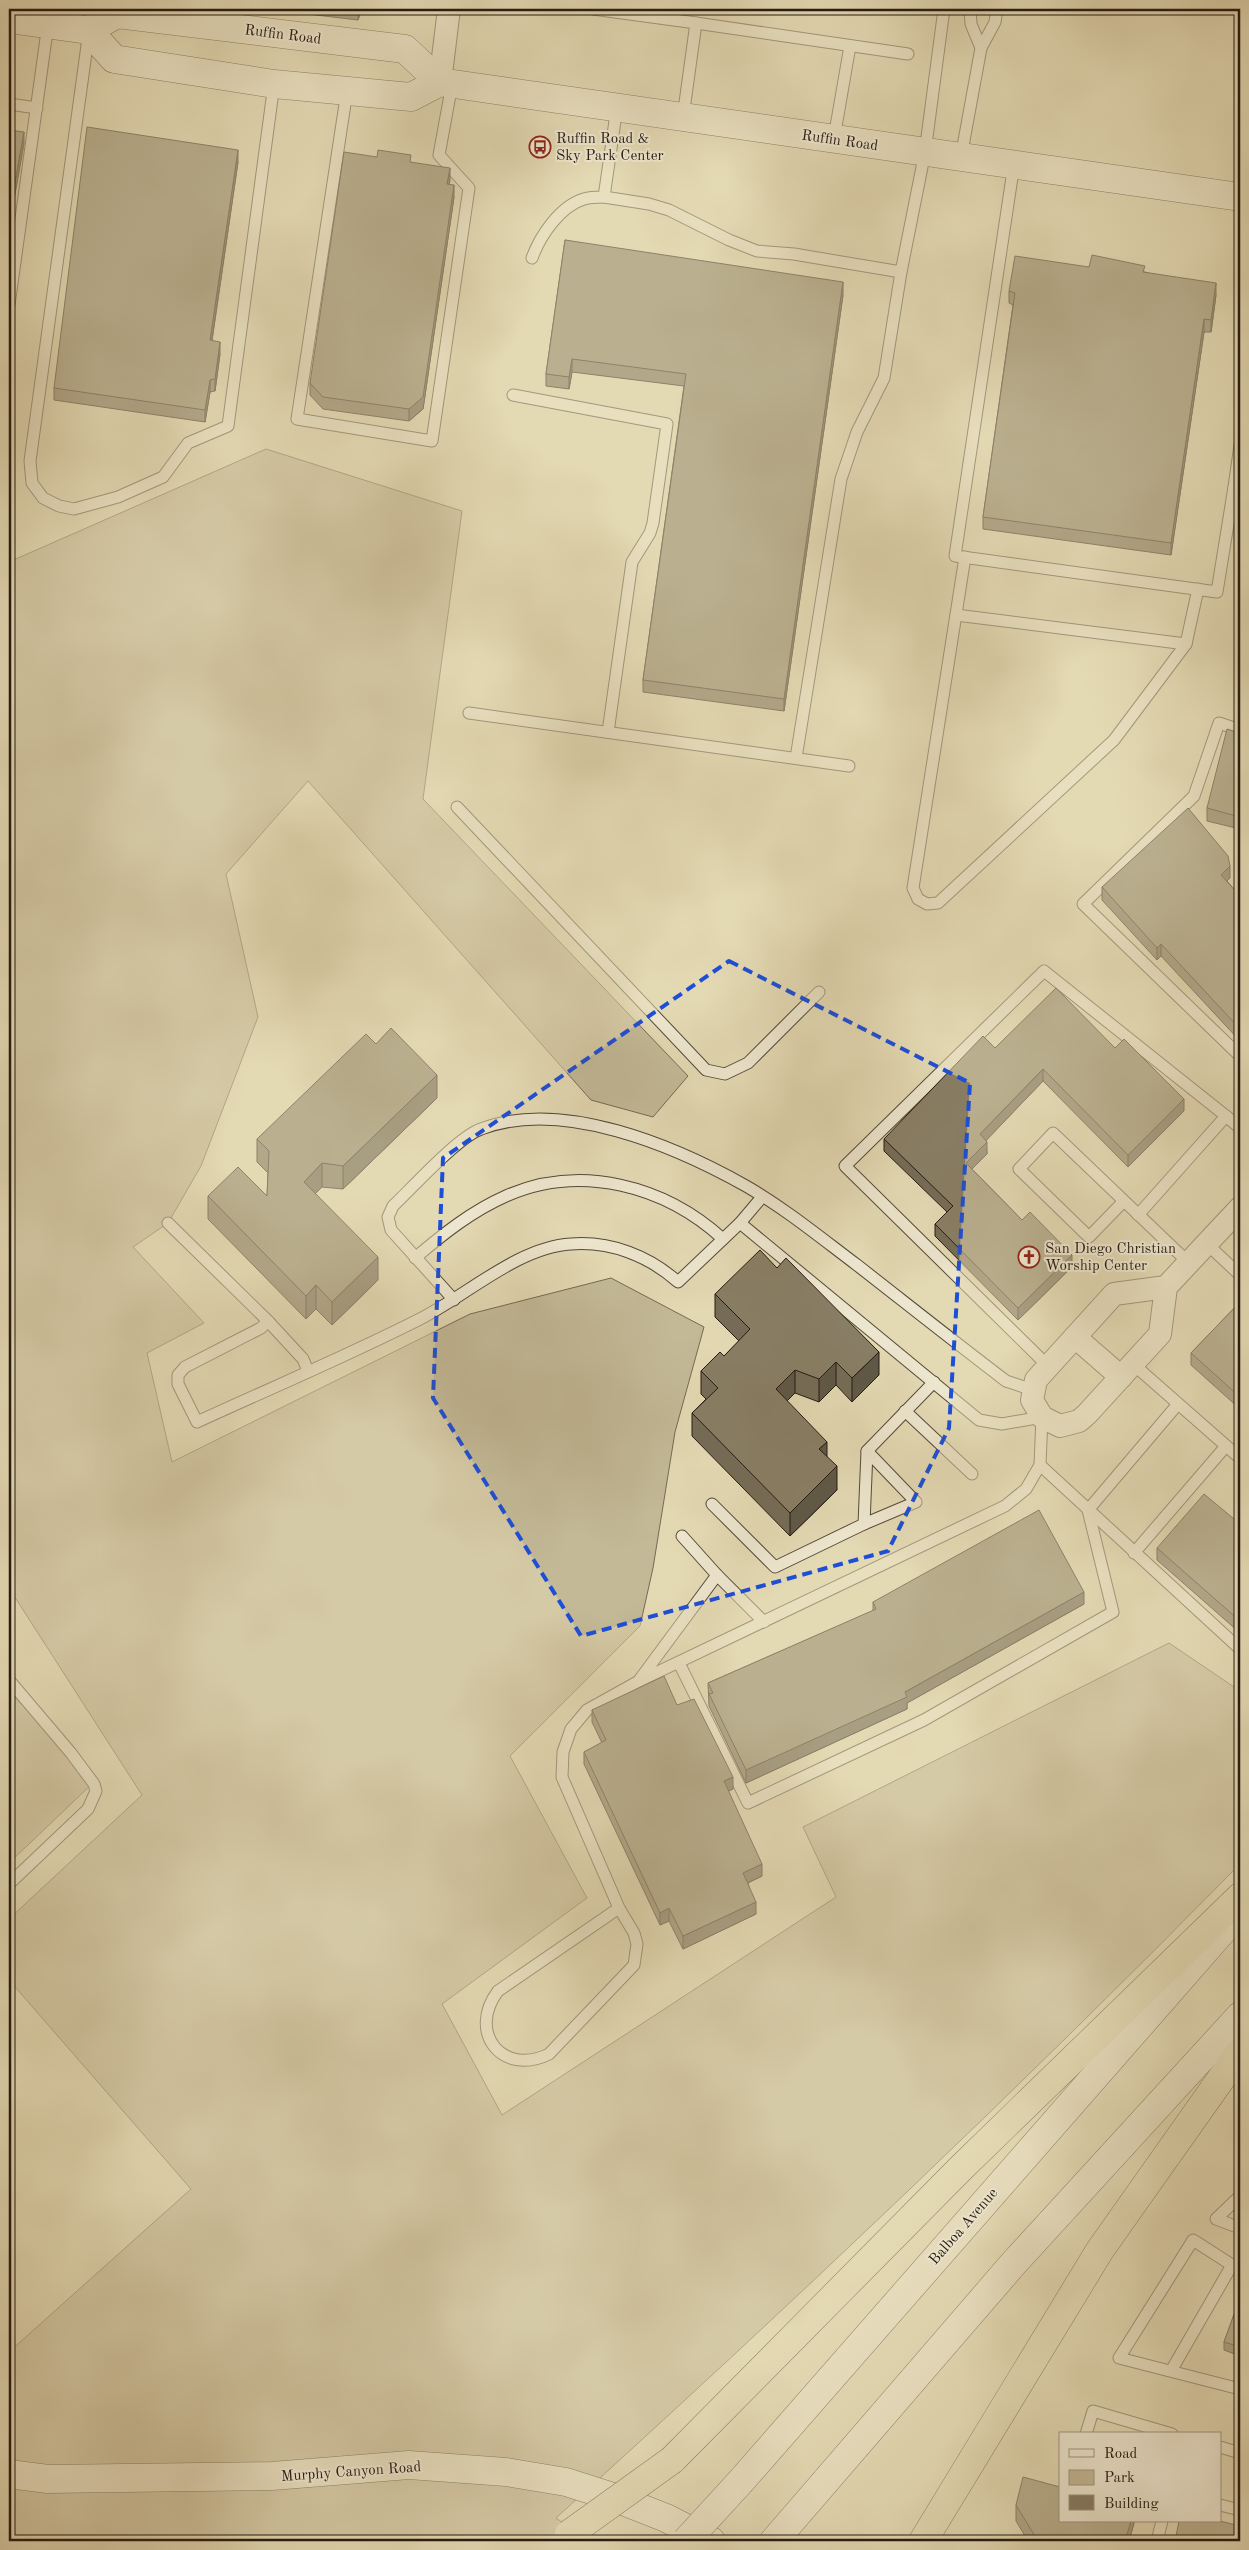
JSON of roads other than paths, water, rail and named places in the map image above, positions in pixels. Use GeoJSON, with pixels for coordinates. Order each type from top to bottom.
{"type":"FeatureCollection","features":[{"type":"Feature","properties":{"kind":"highway"},"geometry":{"type":"LineString","coordinates":[[564,2538],[672,2460],[961,2168],[1240,1897]]}},
{"type":"Feature","properties":{"kind":"highway"},"geometry":{"type":"LineString","coordinates":[[923,2541],[1100,2250],[1240,2052]]}},
{"type":"Feature","properties":{"kind":"main road","name":"Ruffin Road"},"geometry":{"type":"LineString","coordinates":[[90,19],[117,14],[187,16],[405,49],[446,83],[1240,196]]}},
{"type":"Feature","properties":{"kind":"main road"},"geometry":{"type":"LineString","coordinates":[[9,19],[48,24],[90,19],[114,59],[274,84],[411,97],[446,83]]}},
{"type":"Feature","properties":{"kind":"main road","name":"Balboa Avenue"},"geometry":{"type":"LineString","coordinates":[[686,2541],[742,2480],[1240,1910]]}},
{"type":"Feature","properties":{"kind":"main road"},"geometry":{"type":"LineString","coordinates":[[783,2532],[813,2494],[1014,2264],[1240,2016]]}},
{"type":"Feature","properties":{"kind":"main road","name":"Murphy Canyon Road"},"geometry":{"type":"LineString","coordinates":[[9,2474],[48,2479],[272,2476],[409,2464],[506,2472],[566,2482],[610,2496],[666,2518],[711,2541]]}},
{"type":"Feature","properties":{"kind":"street"},"geometry":{"type":"LineString","coordinates":[[446,83],[449,9]]}},
{"type":"Feature","properties":{"kind":"street"},"geometry":{"type":"LineString","coordinates":[[1166,1287],[1114,1294],[1036,1380],[1032,1400],[1042,1418],[1060,1426],[1079,1421],[1160,1334],[1166,1287],[1240,1208]]}},
{"type":"Feature","properties":{"kind":"street"},"geometry":{"type":"LineString","coordinates":[[1075,1337],[1127,1370]]}},
{"type":"Feature","properties":{"kind":"lane"},"geometry":{"type":"LineString","coordinates":[[593,9],[908,54]]}},
{"type":"Feature","properties":{"kind":"lane"},"geometry":{"type":"LineString","coordinates":[[796,758],[841,479],[857,432],[884,378],[900,272],[925,152],[944,9]]}},
{"type":"Feature","properties":{"kind":"lane"},"geometry":{"type":"LineString","coordinates":[[970,9],[971,24],[981,48]]}},
{"type":"Feature","properties":{"kind":"lane"},"geometry":{"type":"LineString","coordinates":[[961,157],[981,48],[995,22],[997,9]]}},
{"type":"Feature","properties":{"kind":"lane"},"geometry":{"type":"LineString","coordinates":[[90,19],[30,461],[32,483],[42,498],[59,506],[74,509],[94,505],[163,477],[188,443],[228,426],[274,84]]}},
{"type":"Feature","properties":{"kind":"lane"},"geometry":{"type":"LineString","coordinates":[[683,117],[696,23]]}},
{"type":"Feature","properties":{"kind":"lane"},"geometry":{"type":"LineString","coordinates":[[9,305],[48,24]]}},
{"type":"Feature","properties":{"kind":"lane"},"geometry":{"type":"LineString","coordinates":[[834,138],[850,46]]}},
{"type":"Feature","properties":{"kind":"lane"},"geometry":{"type":"LineString","coordinates":[[347,91],[297,419],[432,441],[469,188],[438,155],[446,83]]}},
{"type":"Feature","properties":{"kind":"lane"},"geometry":{"type":"LineString","coordinates":[[9,104],[37,108]]}},
{"type":"Feature","properties":{"kind":"lane"},"geometry":{"type":"LineString","coordinates":[[604,197],[617,107]]}},
{"type":"Feature","properties":{"kind":"lane"},"geometry":{"type":"LineString","coordinates":[[1014,164],[956,556],[1217,592],[1237,487],[1240,445]]}},
{"type":"Feature","properties":{"kind":"lane"},"geometry":{"type":"LineString","coordinates":[[532,258],[541,238],[565,210],[584,198],[604,197],[649,204],[669,210],[729,240],[757,251],[794,254],[900,272]]}},
{"type":"Feature","properties":{"kind":"lane"},"geometry":{"type":"LineString","coordinates":[[513,395],[667,424],[653,523],[647,539],[634,556],[630,569],[608,732]]}},
{"type":"Feature","properties":{"kind":"lane"},"geometry":{"type":"LineString","coordinates":[[965,557],[913,888],[918,899],[927,904],[938,903],[1114,740],[1186,644],[1198,590]]}},
{"type":"Feature","properties":{"kind":"lane"},"geometry":{"type":"LineString","coordinates":[[956,615],[1186,644]]}},
{"type":"Feature","properties":{"kind":"lane"},"geometry":{"type":"LineString","coordinates":[[469,713],[849,766]]}},
{"type":"Feature","properties":{"kind":"lane"},"geometry":{"type":"LineString","coordinates":[[1240,730],[1219,724],[1194,796],[1084,904],[1240,1056]]}},
{"type":"Feature","properties":{"kind":"lane"},"geometry":{"type":"LineString","coordinates":[[457,807],[706,1070],[725,1074],[748,1063],[820,992]]}},
{"type":"Feature","properties":{"kind":"lane"},"geometry":{"type":"LineString","coordinates":[[1048,1366],[845,1166],[1044,971],[1240,1128]]}},
{"type":"Feature","properties":{"kind":"lane"},"geometry":{"type":"LineString","coordinates":[[1138,1215],[1226,1116]]}},
{"type":"Feature","properties":{"kind":"lane"},"geometry":{"type":"LineString","coordinates":[[454,1300],[391,1230],[388,1217],[393,1206],[463,1139],[478,1129],[504,1121],[556,1118],[594,1125],[683,1156],[747,1187],[794,1216],[1006,1381],[1033,1390]]}},
{"type":"Feature","properties":{"kind":"lane"},"geometry":{"type":"LineString","coordinates":[[1124,1201],[1089,1237],[1019,1169],[1054,1133],[1189,1263]]}},
{"type":"Feature","properties":{"kind":"lane"},"geometry":{"type":"LineString","coordinates":[[415,1258],[450,1230],[506,1196],[542,1185],[569,1182],[617,1183],[648,1192],[688,1211],[723,1240]]}},
{"type":"Feature","properties":{"kind":"lane"},"geometry":{"type":"LineString","coordinates":[[268,1321],[262,1328],[185,1367],[178,1375],[178,1384],[197,1422],[421,1319],[524,1259],[548,1249],[570,1244],[592,1244],[627,1251],[661,1267],[678,1282],[740,1223],[762,1197]]}},
{"type":"Feature","properties":{"kind":"lane"},"geometry":{"type":"LineString","coordinates":[[168,1223],[268,1321],[303,1359],[308,1371]]}},
{"type":"Feature","properties":{"kind":"lane"},"geometry":{"type":"LineString","coordinates":[[619,1908],[498,1991],[488,2008],[485,2028],[490,2041],[498,2051],[510,2059],[523,2062],[537,2060],[549,2054],[634,1965],[637,1944],[619,1908],[562,1777],[563,1752],[571,1729],[587,1710],[639,1681],[1005,1506],[1026,1489],[1040,1465],[1042,1418],[1002,1424],[979,1420],[740,1223]]}},
{"type":"Feature","properties":{"kind":"lane"},"geometry":{"type":"LineString","coordinates":[[1206,1244],[1240,1275]]}},
{"type":"Feature","properties":{"kind":"lane"},"geometry":{"type":"LineString","coordinates":[[1127,1370],[1178,1404],[1240,1458]]}},
{"type":"Feature","properties":{"kind":"lane"},"geometry":{"type":"LineString","coordinates":[[864,1524],[867,1451],[934,1382]]}},
{"type":"Feature","properties":{"kind":"lane"},"geometry":{"type":"LineString","coordinates":[[1088,1510],[1178,1404]]}},
{"type":"Feature","properties":{"kind":"lane"},"geometry":{"type":"LineString","coordinates":[[906,1411],[972,1474]]}},
{"type":"Feature","properties":{"kind":"lane"},"geometry":{"type":"LineString","coordinates":[[1134,1553],[1226,1446]]}},
{"type":"Feature","properties":{"kind":"lane"},"geometry":{"type":"LineString","coordinates":[[712,1504],[774,1567],[864,1524],[916,1502],[867,1451]]}},
{"type":"Feature","properties":{"kind":"lane"},"geometry":{"type":"LineString","coordinates":[[1040,1465],[1240,1649]]}},
{"type":"Feature","properties":{"kind":"lane"},"geometry":{"type":"LineString","coordinates":[[678,1662],[748,1803],[924,1720],[1113,1612],[1088,1510]]}},
{"type":"Feature","properties":{"kind":"lane"},"geometry":{"type":"LineString","coordinates":[[682,1536],[717,1575],[764,1622]]}},
{"type":"Feature","properties":{"kind":"lane"},"geometry":{"type":"LineString","coordinates":[[639,1681],[717,1575]]}},
{"type":"Feature","properties":{"kind":"lane"},"geometry":{"type":"LineString","coordinates":[[9,1680],[71,1753],[94,1784],[96,1791],[88,1809],[9,1884]]}},
{"type":"Feature","properties":{"kind":"lane"},"geometry":{"type":"LineString","coordinates":[[1240,2196],[1216,2220],[1240,2228]]}},
{"type":"Feature","properties":{"kind":"lane"},"geometry":{"type":"LineString","coordinates":[[1171,2371],[1232,2265],[1192,2240],[1119,2358],[1240,2389]]}},
{"type":"Feature","properties":{"kind":"lane"},"geometry":{"type":"LineString","coordinates":[[1087,2432],[1093,2411],[1165,2432]]}},
{"type":"Feature","properties":{"kind":"lane"},"geometry":{"type":"LineString","coordinates":[[1222,2448],[1240,2453]]}},
{"type":"Feature","properties":{"kind":"lane"},"geometry":{"type":"LineString","coordinates":[[1222,2506],[1240,2510]]}},
{"type":"Feature","properties":{"kind":"lane"},"geometry":{"type":"LineString","coordinates":[[1157,2541],[1162,2522]]}},
{"type":"Feature","properties":{"kind":"place","name":"Ruffin Road & Sky Park Center"},"geometry":{"type":"Point","coordinates":[540,147]}},
{"type":"Feature","properties":{"kind":"place","name":"San Diego Christian Worship Center"},"geometry":{"type":"Point","coordinates":[1029,1257]}}]}
